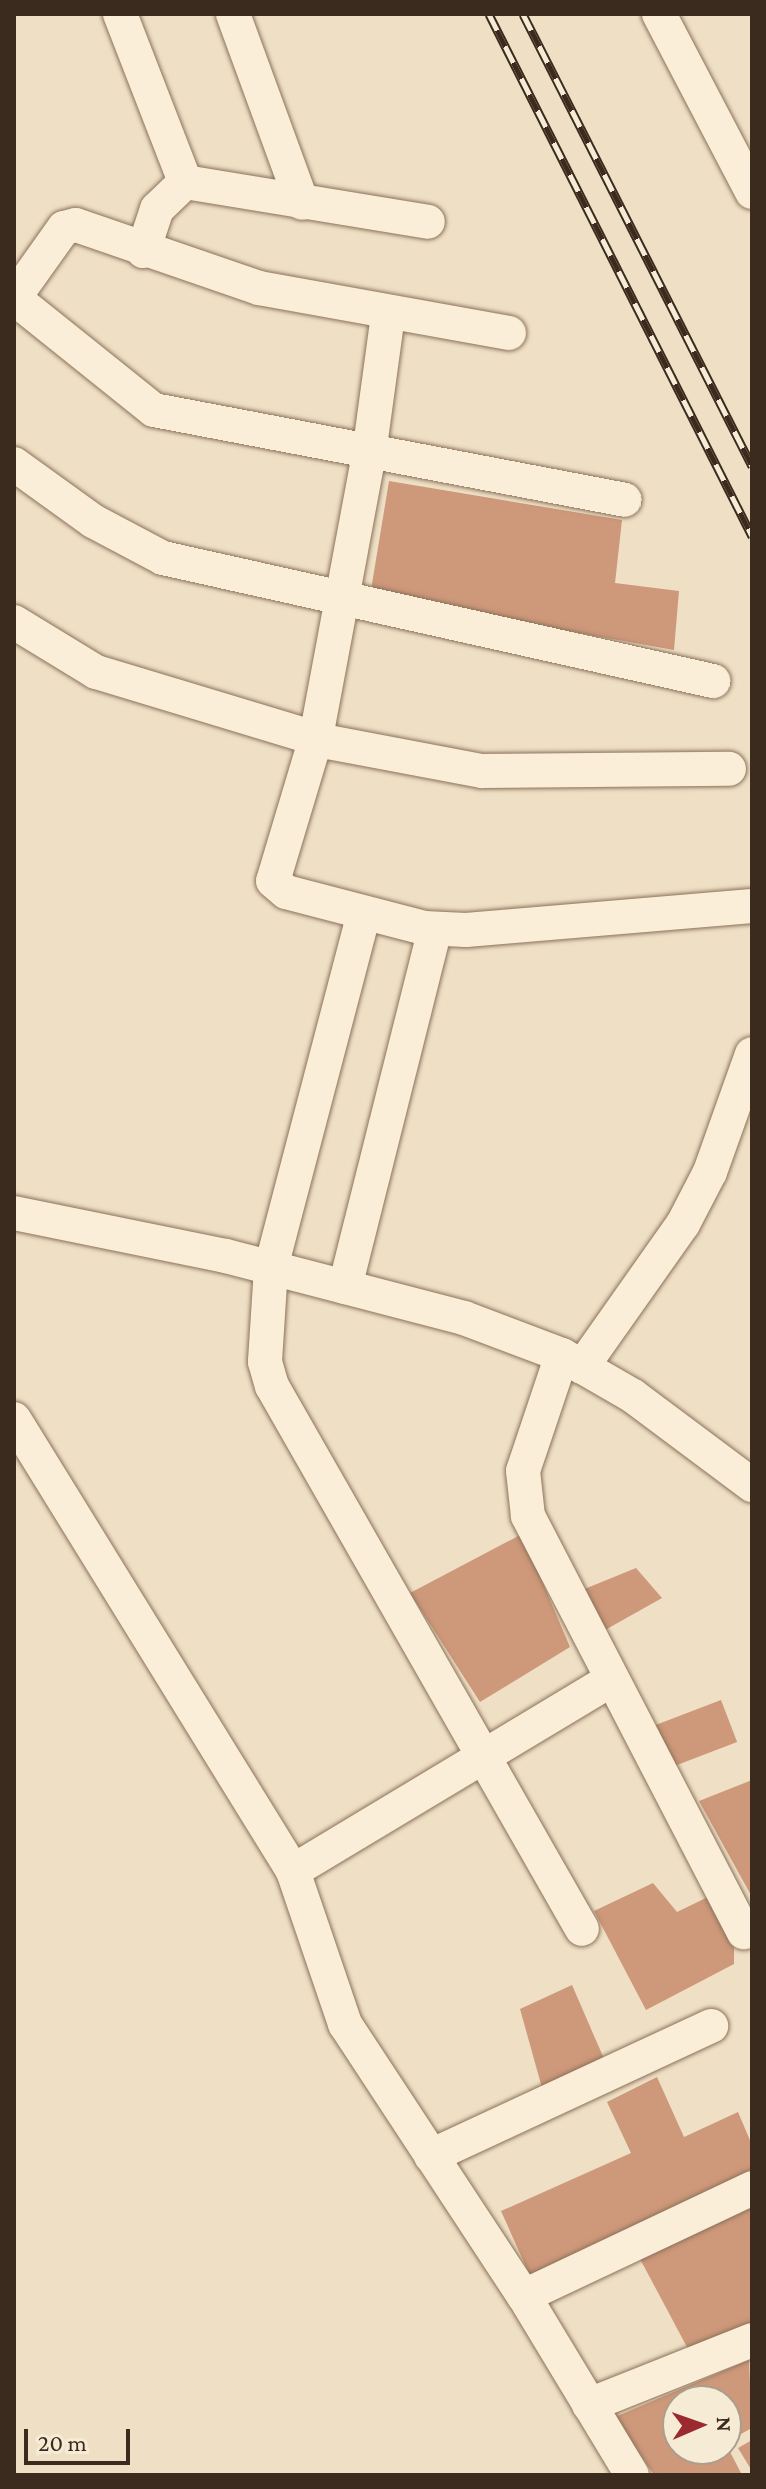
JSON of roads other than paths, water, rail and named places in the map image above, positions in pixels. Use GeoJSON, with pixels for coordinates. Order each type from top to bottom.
{"type":"FeatureCollection","features":[{"type":"Feature","properties":{"kind":"street"},"geometry":{"type":"LineString","coordinates":[[120,14],[178,174],[185,182],[428,222]]}},
{"type":"Feature","properties":{"kind":"street"},"geometry":{"type":"LineString","coordinates":[[233,14],[302,203]]}},
{"type":"Feature","properties":{"kind":"street"},"geometry":{"type":"LineString","coordinates":[[659,14],[752,192]]}},
{"type":"Feature","properties":{"kind":"street"},"geometry":{"type":"LineString","coordinates":[[143,251],[157,209],[185,182]]}},
{"type":"Feature","properties":{"kind":"street"},"geometry":{"type":"LineString","coordinates":[[509,333],[388,315],[259,288],[143,251],[91,229],[64,228],[14,298],[154,410],[369,454],[624,500]]}},
{"type":"Feature","properties":{"kind":"street"},"geometry":{"type":"LineString","coordinates":[[388,315],[369,454],[316,738],[273,881],[286,892],[435,929],[752,906]]}},
{"type":"Feature","properties":{"kind":"street"},"geometry":{"type":"LineString","coordinates":[[14,464],[141,549],[342,599],[713,681]]}},
{"type":"Feature","properties":{"kind":"street"},"geometry":{"type":"LineString","coordinates":[[14,622],[96,672],[316,738],[482,771],[729,769]]}},
{"type":"Feature","properties":{"kind":"street"},"geometry":{"type":"LineString","coordinates":[[364,913],[271,1268],[264,1344],[272,1386],[582,1929]]}},
{"type":"Feature","properties":{"kind":"street"},"geometry":{"type":"LineString","coordinates":[[345,1287],[435,929]]}},
{"type":"Feature","properties":{"kind":"street"},"geometry":{"type":"LineString","coordinates":[[744,1932],[528,1516],[523,1471],[572,1361],[683,1224],[710,1172],[752,1054]]}},
{"type":"Feature","properties":{"kind":"street"},"geometry":{"type":"LineString","coordinates":[[14,1213],[271,1268],[464,1318],[572,1361],[633,1396],[752,1485]]}},
{"type":"Feature","properties":{"kind":"street"},"geometry":{"type":"LineString","coordinates":[[14,1419],[293,1871],[345,2024],[524,2296],[632,2475]]}},
{"type":"Feature","properties":{"kind":"street"},"geometry":{"type":"LineString","coordinates":[[293,1871],[611,1680]]}},
{"type":"Feature","properties":{"kind":"street"},"geometry":{"type":"LineString","coordinates":[[431,2156],[711,2026]]}},
{"type":"Feature","properties":{"kind":"street"},"geometry":{"type":"LineString","coordinates":[[524,2296],[752,2188]]}},
{"type":"Feature","properties":{"kind":"street"},"geometry":{"type":"LineString","coordinates":[[589,2405],[752,2340]]}},
{"type":"Feature","properties":{"kind":"railway"},"geometry":{"type":"LineString","coordinates":[[489,14],[752,536]]}},
{"type":"Feature","properties":{"kind":"railway"},"geometry":{"type":"LineString","coordinates":[[523,14],[752,466]]}}]}
